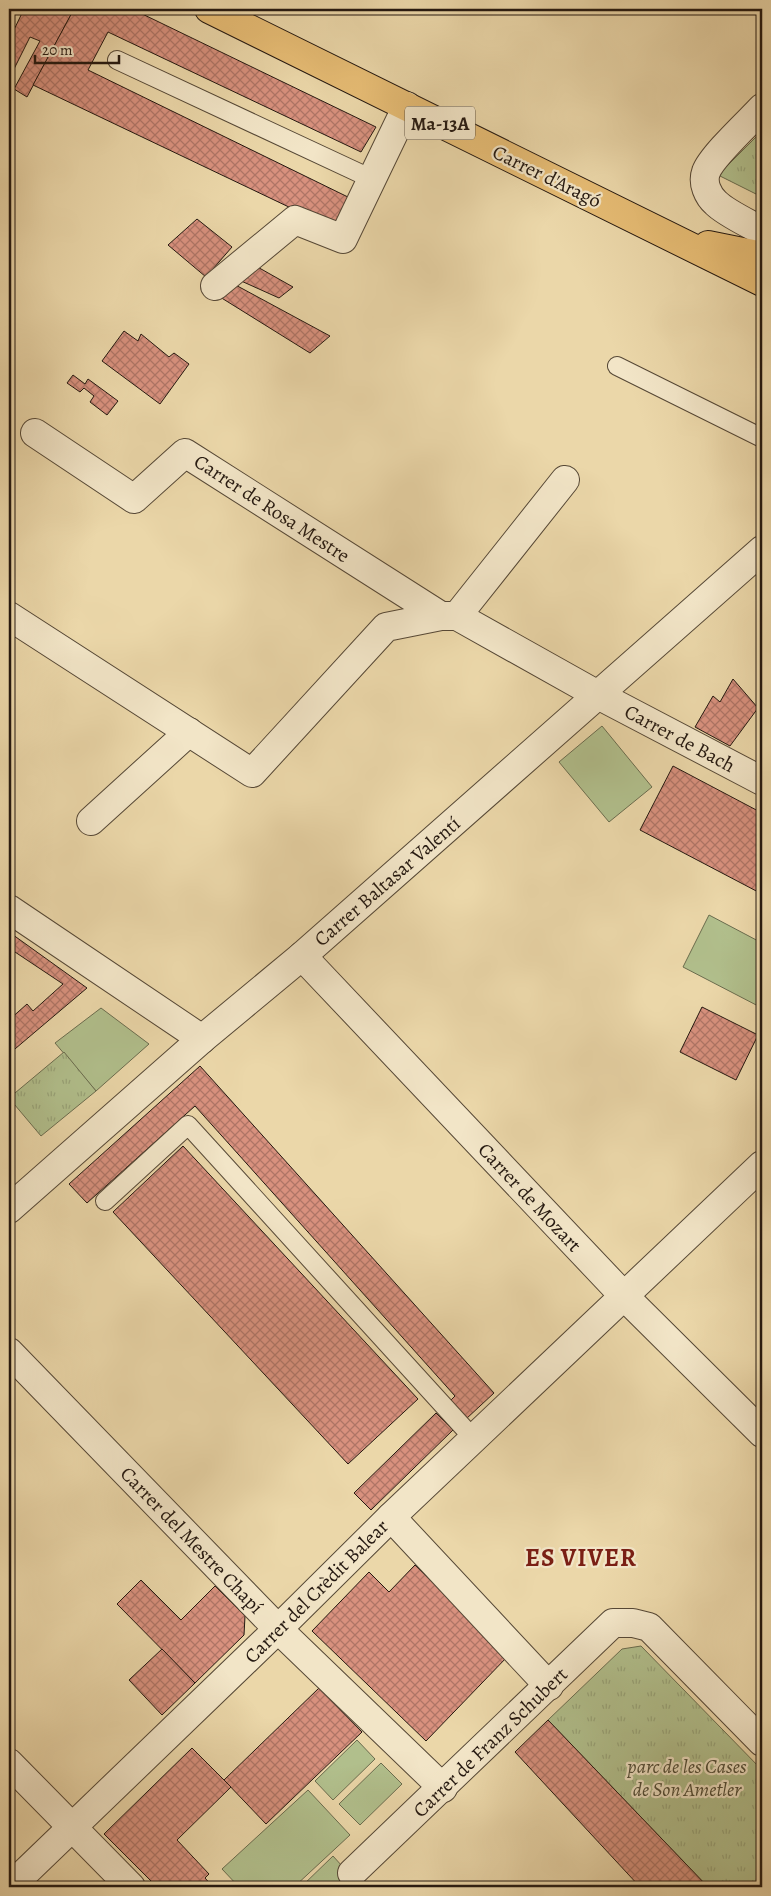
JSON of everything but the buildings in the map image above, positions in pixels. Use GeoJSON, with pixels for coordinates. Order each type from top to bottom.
{"type":"FeatureCollection","features":[{"type":"Feature","properties":{"kind":"main road","name":"Carrer d'Aragó"},"geometry":{"type":"LineString","coordinates":[[209,9],[762,282]]}},
{"type":"Feature","properties":{"kind":"main road","name":"Carrer d'Aragó"},"geometry":{"type":"LineString","coordinates":[[670,237],[762,256]]}},
{"type":"Feature","properties":{"kind":"street"},"geometry":{"type":"LineString","coordinates":[[215,286],[295,220],[343,239],[407,106]]}},
{"type":"Feature","properties":{"kind":"street"},"geometry":{"type":"LineString","coordinates":[[762,108],[714,159],[706,172],[705,182],[708,193],[717,204],[762,231]]}},
{"type":"Feature","properties":{"kind":"street","name":"Carrer de Rosa Mestre"},"geometry":{"type":"LineString","coordinates":[[35,433],[134,499],[185,452],[449,616],[598,695]]}},
{"type":"Feature","properties":{"kind":"street"},"geometry":{"type":"LineString","coordinates":[[9,616],[252,772],[386,627],[449,616],[565,480]]}},
{"type":"Feature","properties":{"kind":"street","name":"Carrer Baltasar Valentí"},"geometry":{"type":"LineString","coordinates":[[9,1209],[202,1038],[302,956],[762,550]]}},
{"type":"Feature","properties":{"kind":"street","name":"Carrer de Bach"},"geometry":{"type":"LineString","coordinates":[[598,695],[762,781]]}},
{"type":"Feature","properties":{"kind":"street"},"geometry":{"type":"LineString","coordinates":[[91,821],[189,732]]}},
{"type":"Feature","properties":{"kind":"street"},"geometry":{"type":"LineString","coordinates":[[9,909],[202,1038]]}},
{"type":"Feature","properties":{"kind":"street","name":"Carrer de Mozart"},"geometry":{"type":"LineString","coordinates":[[302,956],[624,1296],[762,1433]]}},
{"type":"Feature","properties":{"kind":"street","name":"Carrer del Crèdit Balear"},"geometry":{"type":"LineString","coordinates":[[10,1887],[473,1438],[762,1165]]}},
{"type":"Feature","properties":{"kind":"street","name":"Carrer del Mestre Chapí"},"geometry":{"type":"LineString","coordinates":[[9,1352],[278,1629],[443,1788]]}},
{"type":"Feature","properties":{"kind":"street"},"geometry":{"type":"LineString","coordinates":[[391,1517],[549,1686]]}},
{"type":"Feature","properties":{"kind":"street","name":"Carrer de Franz Schubert"},"geometry":{"type":"LineString","coordinates":[[352,1873],[443,1788],[613,1623],[633,1623],[649,1627],[759,1733]]}},
{"type":"Feature","properties":{"kind":"street"},"geometry":{"type":"LineString","coordinates":[[9,1763],[130,1887]]}},
{"type":"Feature","properties":{"kind":"lane"},"geometry":{"type":"LineString","coordinates":[[117,60],[372,179]]}},
{"type":"Feature","properties":{"kind":"lane"},"geometry":{"type":"LineString","coordinates":[[617,366],[762,438]]}},
{"type":"Feature","properties":{"kind":"lane"},"geometry":{"type":"LineString","coordinates":[[105,1201],[188,1125],[473,1438]]}},
{"type":"Feature","properties":{"kind":"green space"},"geometry":{"type":"Polygon","coordinates":[[[762,131],[762,197],[718,175],[762,131]]]}},
{"type":"Feature","properties":{"kind":"green space"},"geometry":{"type":"Polygon","coordinates":[[[602,726],[652,787],[609,822],[559,762],[602,726]]]}},
{"type":"Feature","properties":{"kind":"green space"},"geometry":{"type":"Polygon","coordinates":[[[709,915],[762,943],[762,1008],[683,967],[709,915]]]}},
{"type":"Feature","properties":{"kind":"green space"},"geometry":{"type":"Polygon","coordinates":[[[101,1008],[149,1044],[96,1091],[55,1043],[101,1008]]]}},
{"type":"Feature","properties":{"kind":"green space"},"geometry":{"type":"Polygon","coordinates":[[[64,1052],[96,1091],[41,1136],[9,1098],[64,1052]]]}},
{"type":"Feature","properties":{"kind":"green space","name":"parc de les Cases de Son Ametler"},"geometry":{"type":"Polygon","coordinates":[[[641,1646],[762,1770],[762,1887],[708,1887],[548,1720],[622,1649],[641,1646]]]}},
{"type":"Feature","properties":{"kind":"green space"},"geometry":{"type":"Polygon","coordinates":[[[357,1740],[375,1759],[333,1800],[315,1781],[357,1740]]]}},
{"type":"Feature","properties":{"kind":"green space"},"geometry":{"type":"Polygon","coordinates":[[[381,1763],[402,1784],[360,1825],[339,1804],[381,1763]]]}},
{"type":"Feature","properties":{"kind":"green space"},"geometry":{"type":"Polygon","coordinates":[[[308,1790],[350,1835],[294,1887],[239,1887],[222,1869],[308,1790]]]}},
{"type":"Feature","properties":{"kind":"green space"},"geometry":{"type":"Polygon","coordinates":[[[333,1856],[361,1887],[301,1887],[333,1856]]]}},
{"type":"Feature","properties":{"kind":"district","name":"ES VIVER"},"geometry":{"type":"Point","coordinates":[581,1557]}}]}
